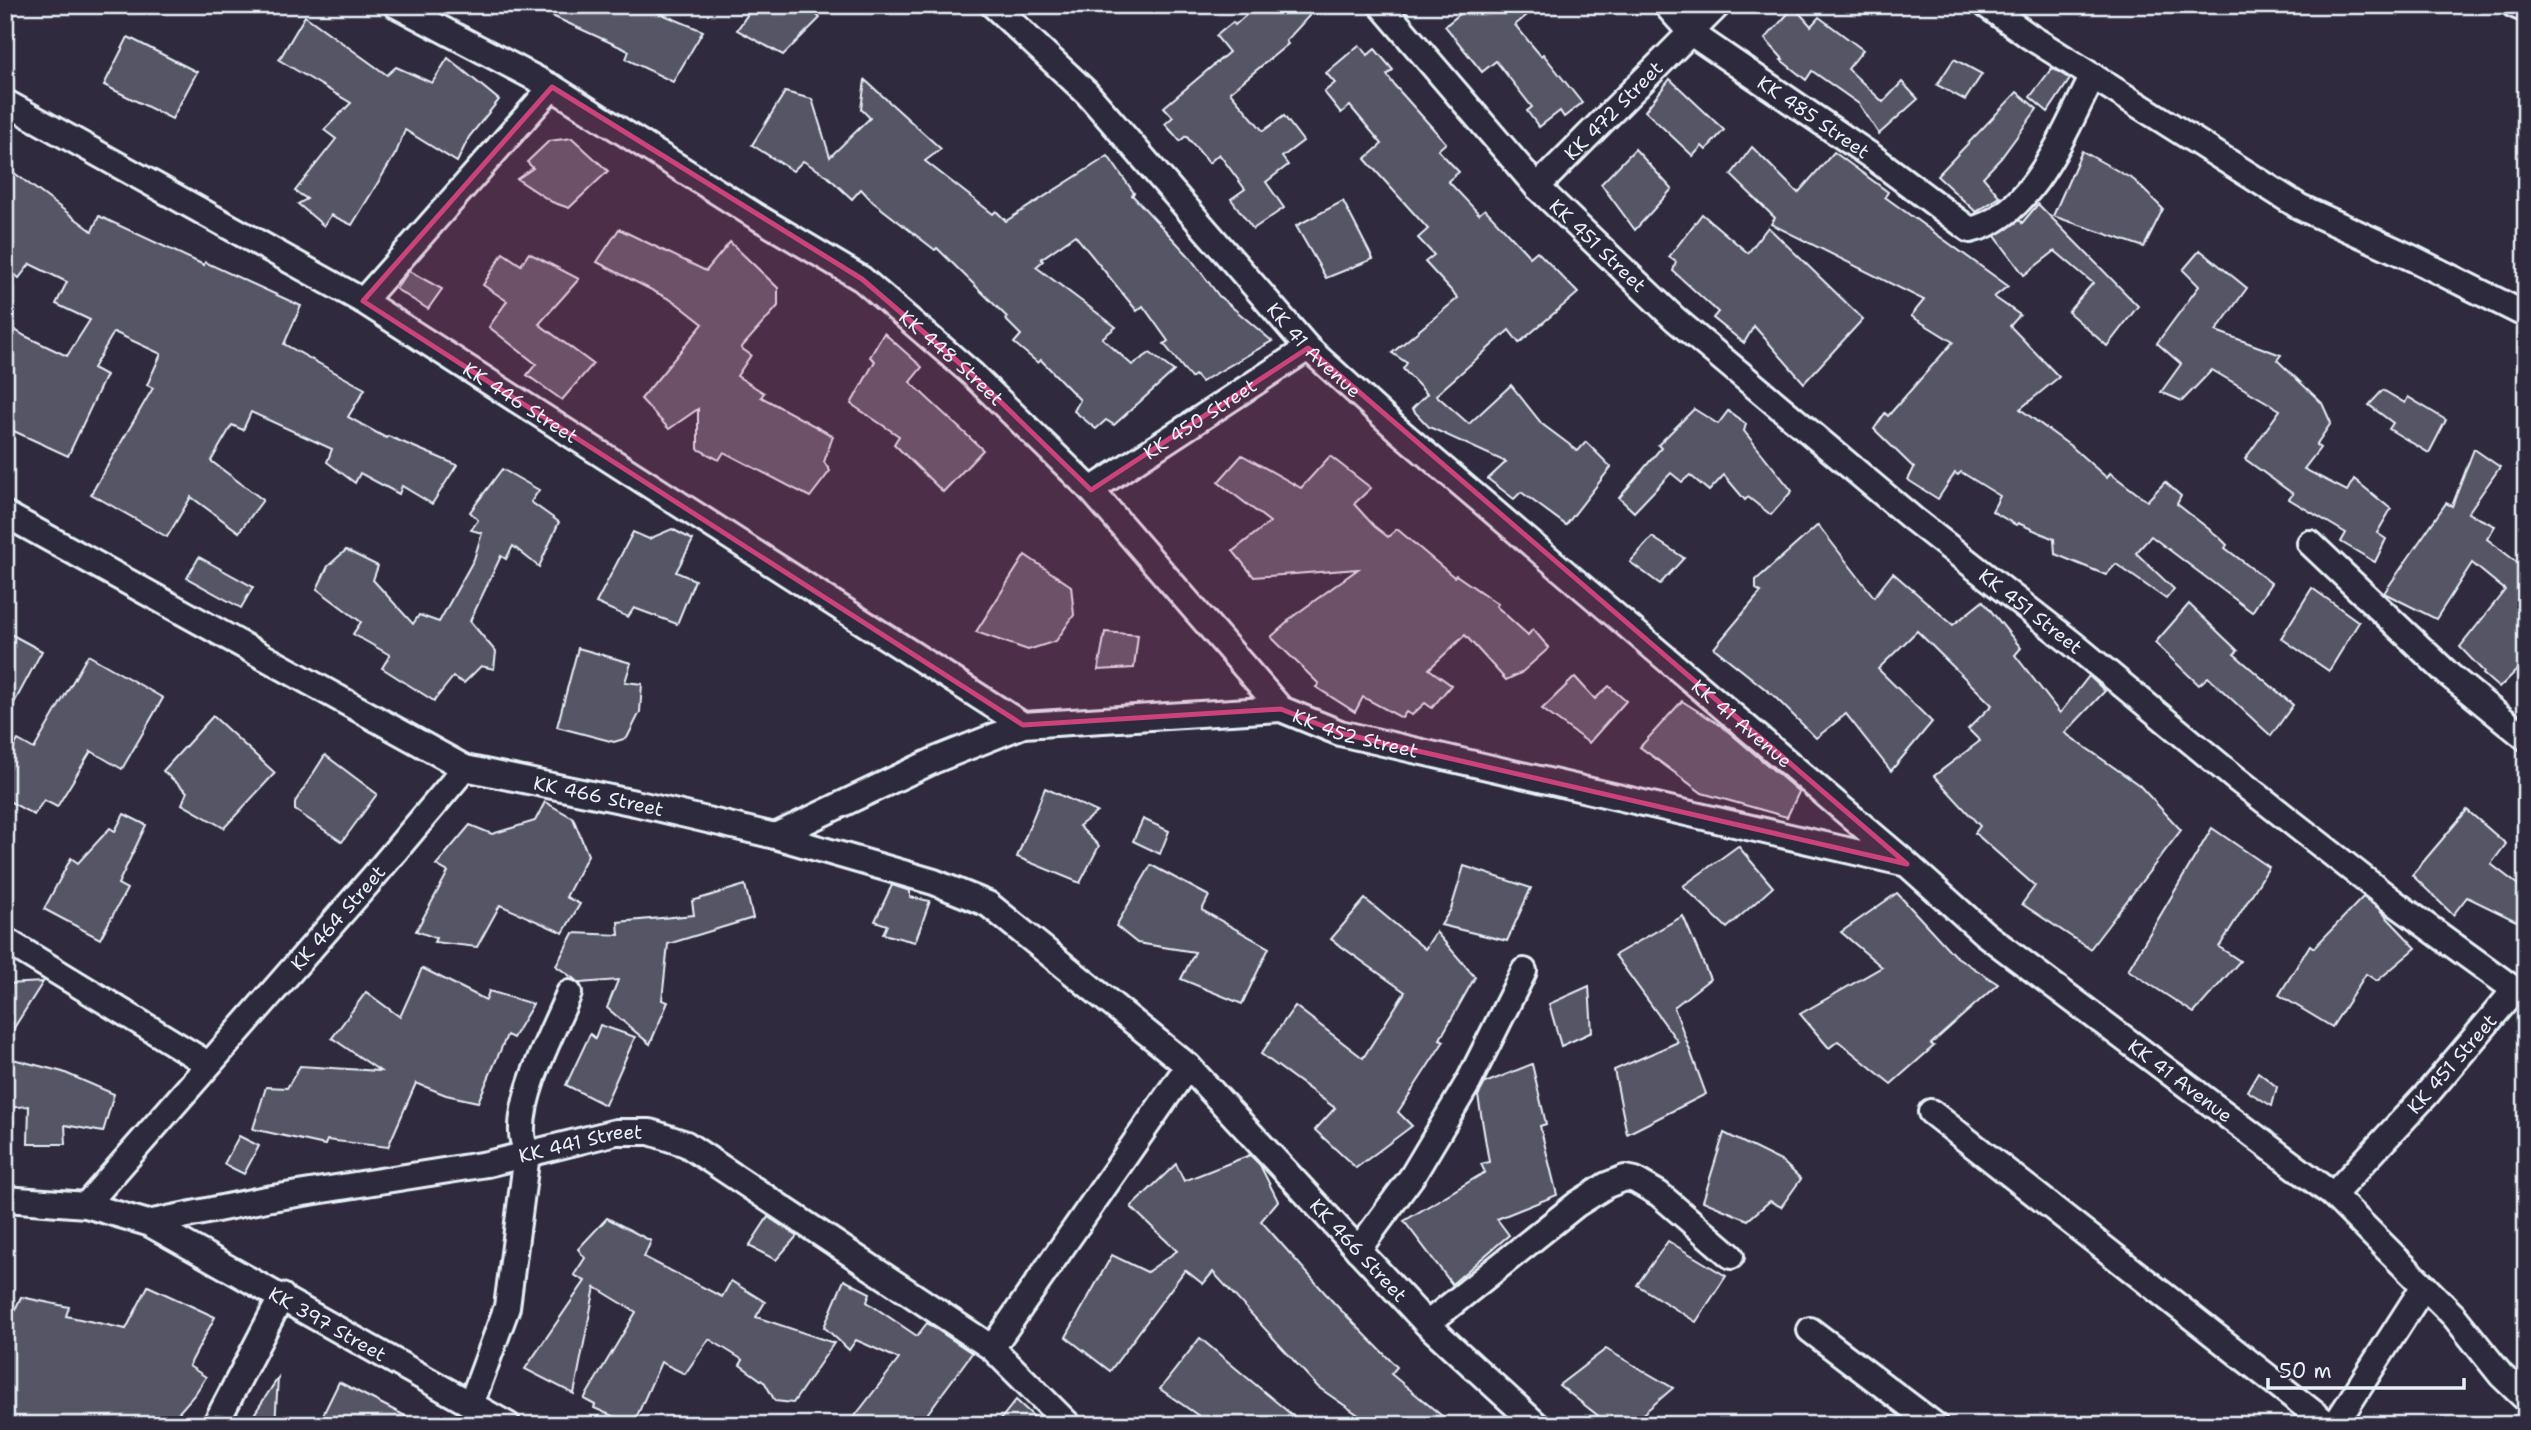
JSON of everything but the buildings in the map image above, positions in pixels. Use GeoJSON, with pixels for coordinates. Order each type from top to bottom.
{"type":"FeatureCollection","features":[{"type":"Feature","properties":{"kind":"street","name":"KK 448 Street"},"geometry":{"type":"LineString","coordinates":[[396,5],[551,87],[754,215],[862,279],[971,373],[1091,490],[1280,709]]}},
{"type":"Feature","properties":{"kind":"street","name":"KK 41 Avenue"},"geometry":{"type":"LineString","coordinates":[[993,5],[1087,93],[1308,348],[1398,430],[1907,864],[1985,934],[2333,1195],[2454,1316],[2501,1375],[2526,1399]]}},
{"type":"Feature","properties":{"kind":"street","name":"KK 451 Street"},"geometry":{"type":"LineString","coordinates":[[1381,5],[1537,187],[1675,318],[1913,519],[2073,644],[2234,777],[2395,903],[2520,991],[2333,1195]]}},
{"type":"Feature","properties":{"kind":"street","name":"KK 485 Street"},"geometry":{"type":"LineString","coordinates":[[1666,5],[1691,33],[1874,158],[1970,230],[1988,225],[2028,192],[2045,168],[2093,76]]}},
{"type":"Feature","properties":{"kind":"street","name":"KK 472 Street"},"geometry":{"type":"LineString","coordinates":[[1537,187],[1718,5]]}},
{"type":"Feature","properties":{"kind":"street"},"geometry":{"type":"LineString","coordinates":[[1986,5],[2029,36],[2300,207],[2414,259],[2526,315]]}},
{"type":"Feature","properties":{"kind":"street"},"geometry":{"type":"LineString","coordinates":[[2514,5],[2526,10]]}},
{"type":"Feature","properties":{"kind":"street"},"geometry":{"type":"LineString","coordinates":[[363,301],[551,87]]}},
{"type":"Feature","properties":{"kind":"street","name":"KK 446 Street"},"geometry":{"type":"LineString","coordinates":[[5,102],[363,301],[1023,725]]}},
{"type":"Feature","properties":{"kind":"street","name":"KK 450 Street"},"geometry":{"type":"LineString","coordinates":[[1091,490],[1308,348]]}},
{"type":"Feature","properties":{"kind":"street","name":"KK 466 Street"},"geometry":{"type":"LineString","coordinates":[[5,514],[465,768],[635,803],[775,836],[934,882],[988,904],[1188,1066],[1427,1324],[1537,1425]]}},
{"type":"Feature","properties":{"kind":"street"},"geometry":{"type":"LineString","coordinates":[[2310,543],[2449,675],[2526,738]]}},
{"type":"Feature","properties":{"kind":"street","name":"KK 452 Street"},"geometry":{"type":"LineString","coordinates":[[775,836],[935,760],[1023,725],[1280,709],[1340,733],[1907,864]]}},
{"type":"Feature","properties":{"kind":"street","name":"KK 464 Street"},"geometry":{"type":"LineString","coordinates":[[86,1205],[375,875],[465,768]]}},
{"type":"Feature","properties":{"kind":"street"},"geometry":{"type":"LineString","coordinates":[[5,940],[208,1065]]}},
{"type":"Feature","properties":{"kind":"street"},"geometry":{"type":"LineString","coordinates":[[1358,1250],[1420,1164],[1469,1081],[1524,971]]}},
{"type":"Feature","properties":{"kind":"street"},"geometry":{"type":"LineString","coordinates":[[471,1404],[507,1307],[527,1154],[522,1135],[528,1091],[569,993]]}},
{"type":"Feature","properties":{"kind":"street"},"geometry":{"type":"LineString","coordinates":[[992,1348],[1188,1066]]}},
{"type":"Feature","properties":{"kind":"street"},"geometry":{"type":"LineString","coordinates":[[1931,1112],[2329,1425]]}},
{"type":"Feature","properties":{"kind":"street","name":"KK 441 Street"},"geometry":{"type":"LineString","coordinates":[[5,1199],[86,1205],[148,1223],[266,1199],[487,1164],[616,1132],[650,1132],[686,1144],[992,1348],[1069,1425]]}},
{"type":"Feature","properties":{"kind":"street"},"geometry":{"type":"LineString","coordinates":[[1427,1324],[1577,1204],[1607,1185],[1625,1178],[1635,1180],[1659,1194],[1731,1256]]}},
{"type":"Feature","properties":{"kind":"street","name":"KK 397 Street"},"geometry":{"type":"LineString","coordinates":[[148,1223],[508,1425]]}},
{"type":"Feature","properties":{"kind":"street"},"geometry":{"type":"LineString","coordinates":[[2335,1425],[2424,1286]]}},
{"type":"Feature","properties":{"kind":"street"},"geometry":{"type":"LineString","coordinates":[[215,1425],[282,1296]]}},
{"type":"Feature","properties":{"kind":"street"},"geometry":{"type":"LineString","coordinates":[[1810,1331],[1935,1425]]}},
{"type":"Feature","properties":{"kind":"highlighted area"},"geometry":{"type":"Polygon","coordinates":[[[552,87],[862,279],[971,373],[1091,490],[1308,348],[1907,864],[1340,733],[1281,709],[1023,725],[363,301],[552,87]]]}}]}
